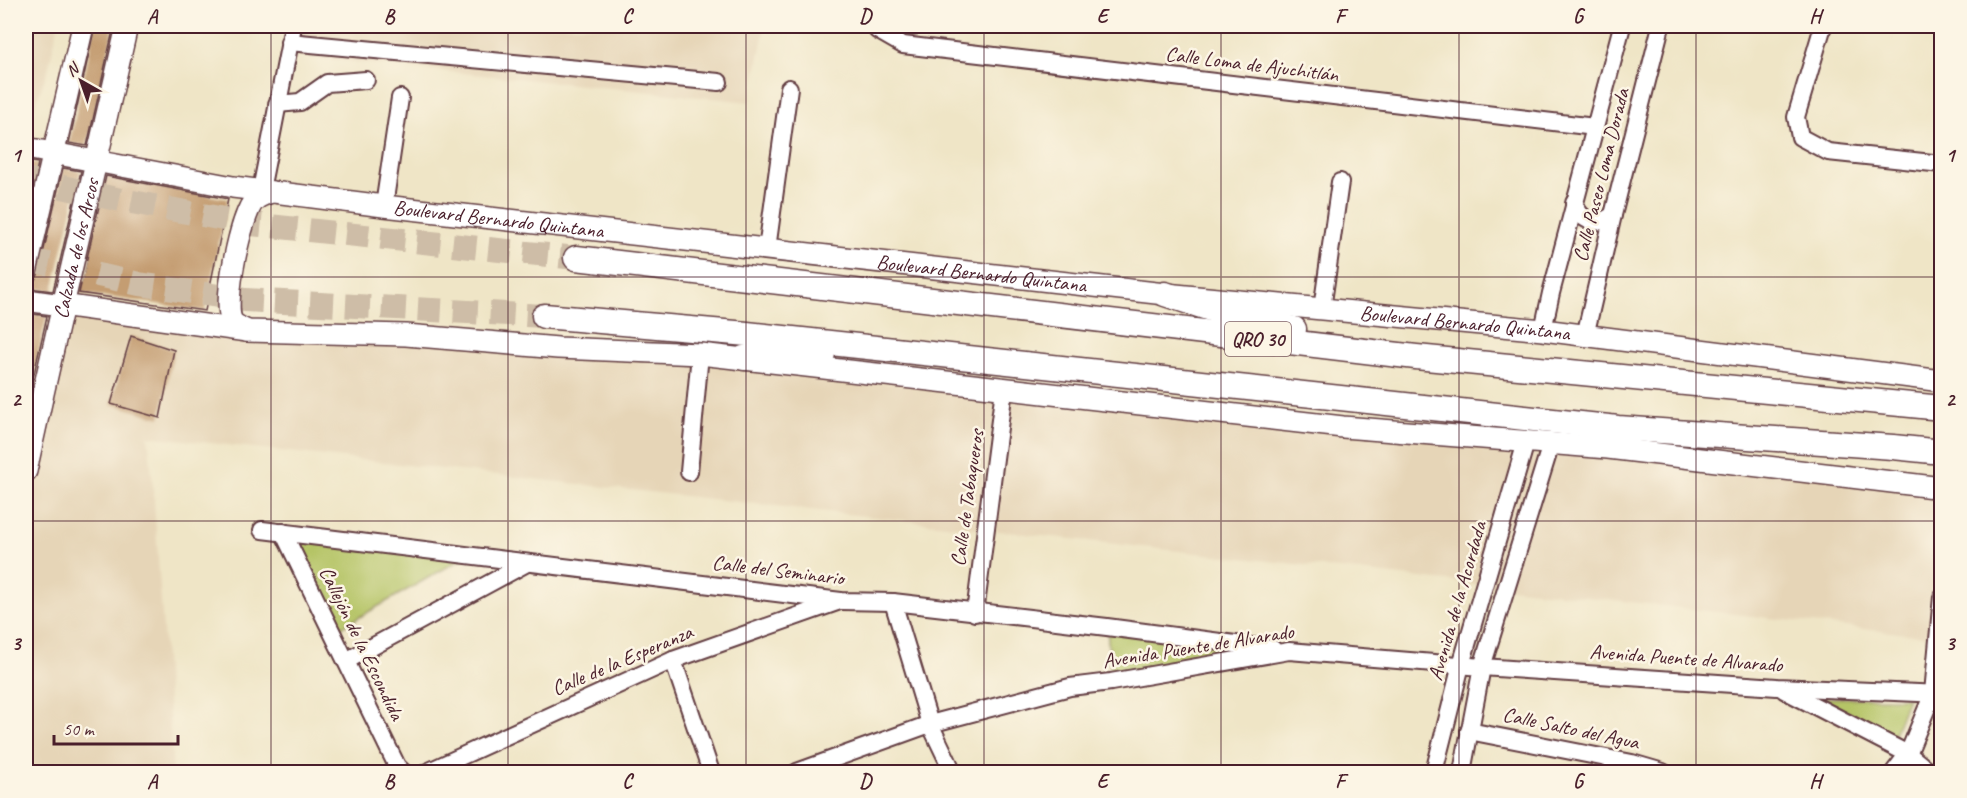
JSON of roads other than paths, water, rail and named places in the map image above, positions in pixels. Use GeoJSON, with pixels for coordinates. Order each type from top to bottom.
{"type":"FeatureCollection","features":[{"type":"Feature","properties":{"kind":"highway","name":"Boulevard Bernardo Quintana"},"geometry":{"type":"LineString","coordinates":[[576,258],[1416,357],[1941,408]]}},
{"type":"Feature","properties":{"kind":"highway"},"geometry":{"type":"LineString","coordinates":[[1165,294],[1223,313],[1416,357]]}},
{"type":"Feature","properties":{"kind":"highway","name":"QRO 30"},"geometry":{"type":"LineString","coordinates":[[544,316],[747,334],[1618,428],[1941,452]]}},
{"type":"Feature","properties":{"kind":"highway"},"geometry":{"type":"LineString","coordinates":[[744,358],[816,354],[1110,382],[1142,376]]}},
{"type":"Feature","properties":{"kind":"highway"},"geometry":{"type":"LineString","coordinates":[[1893,447],[1941,460]]}},
{"type":"Feature","properties":{"kind":"main road","name":"Calzada de los Arcos"},"geometry":{"type":"LineString","coordinates":[[26,272],[83,26]]}},
{"type":"Feature","properties":{"kind":"main road","name":"Calzada de los Arcos"},"geometry":{"type":"LineString","coordinates":[[26,471],[127,26]]}},
{"type":"Feature","properties":{"kind":"main road","name":"Boulevard Bernardo Quintana"},"geometry":{"type":"LineString","coordinates":[[26,148],[233,186],[384,206],[1165,294],[1543,330],[1941,381]]}},
{"type":"Feature","properties":{"kind":"main road"},"geometry":{"type":"LineString","coordinates":[[247,332],[232,321],[227,306],[237,247],[246,215],[254,200],[266,191]]}},
{"type":"Feature","properties":{"kind":"main road"},"geometry":{"type":"LineString","coordinates":[[26,300],[247,332],[406,335],[558,348],[744,358],[1343,427],[1608,448],[1941,488]]}},
{"type":"Feature","properties":{"kind":"street","name":"Calle Loma de Ajuchitlán"},"geometry":{"type":"LineString","coordinates":[[876,26],[877,30],[903,45],[1595,127]]}},
{"type":"Feature","properties":{"kind":"street","name":"Calle Paseo Loma Dorada"},"geometry":{"type":"LineString","coordinates":[[1543,330],[1574,203],[1622,26]]}},
{"type":"Feature","properties":{"kind":"street","name":"Calle Paseo Loma Dorada"},"geometry":{"type":"LineString","coordinates":[[1585,336],[1661,26]]}},
{"type":"Feature","properties":{"kind":"street"},"geometry":{"type":"LineString","coordinates":[[1823,26],[1796,117],[1800,137],[1828,152],[1941,164]]}},
{"type":"Feature","properties":{"kind":"street"},"geometry":{"type":"LineString","coordinates":[[266,191],[277,104],[291,34],[719,82]]}},
{"type":"Feature","properties":{"kind":"street"},"geometry":{"type":"LineString","coordinates":[[277,104],[300,102],[327,83],[366,80]]}},
{"type":"Feature","properties":{"kind":"street"},"geometry":{"type":"LineString","coordinates":[[767,249],[789,88]]}},
{"type":"Feature","properties":{"kind":"street"},"geometry":{"type":"LineString","coordinates":[[384,206],[400,98]]}},
{"type":"Feature","properties":{"kind":"street"},"geometry":{"type":"LineString","coordinates":[[1322,309],[1340,182]]}},
{"type":"Feature","properties":{"kind":"street"},"geometry":{"type":"LineString","coordinates":[[1574,203],[1581,217],[1588,221],[1606,220],[1613,215]]}},
{"type":"Feature","properties":{"kind":"street"},"geometry":{"type":"LineString","coordinates":[[689,472],[700,354]]}},
{"type":"Feature","properties":{"kind":"street","name":"Calle de Tabaqueros"},"geometry":{"type":"LineString","coordinates":[[975,613],[1004,389]]}},
{"type":"Feature","properties":{"kind":"street","name":"Avenida de la Acordada"},"geometry":{"type":"LineString","coordinates":[[1434,772],[1461,665],[1526,442]]}},
{"type":"Feature","properties":{"kind":"street","name":"Avenida de la Acordada"},"geometry":{"type":"LineString","coordinates":[[1462,772],[1482,667],[1551,444]]}},
{"type":"Feature","properties":{"kind":"street","name":"Calle del Seminario"},"geometry":{"type":"LineString","coordinates":[[262,530],[841,601],[893,602],[1288,651]]}},
{"type":"Feature","properties":{"kind":"street","name":"Callejón de la Escondida"},"geometry":{"type":"LineString","coordinates":[[283,532],[397,766],[403,772]]}},
{"type":"Feature","properties":{"kind":"street"},"geometry":{"type":"LineString","coordinates":[[346,661],[527,562]]}},
{"type":"Feature","properties":{"kind":"street"},"geometry":{"type":"LineString","coordinates":[[1894,772],[1908,754],[1937,694],[1941,597]]}},
{"type":"Feature","properties":{"kind":"street","name":"Calle de la Esperanza"},"geometry":{"type":"LineString","coordinates":[[427,772],[673,660],[841,601]]}},
{"type":"Feature","properties":{"kind":"street"},"geometry":{"type":"LineString","coordinates":[[893,602],[930,724],[953,772]]}},
{"type":"Feature","properties":{"kind":"street","name":"Avenida Puente de Alvarado"},"geometry":{"type":"LineString","coordinates":[[797,772],[930,724],[1070,687],[1288,651],[1777,687],[1937,694]]}},
{"type":"Feature","properties":{"kind":"street"},"geometry":{"type":"LineString","coordinates":[[673,660],[711,772]]}},
{"type":"Feature","properties":{"kind":"street"},"geometry":{"type":"LineString","coordinates":[[1777,687],[1908,754],[1930,772]]}},
{"type":"Feature","properties":{"kind":"street","name":"Calle Salto del Agua"},"geometry":{"type":"LineString","coordinates":[[1469,731],[1632,763],[1663,772]]}},
{"type":"Feature","properties":{"kind":"tunnel"},"geometry":{"type":"LineString","coordinates":[[26,179],[116,199],[251,224],[576,258]]}},
{"type":"Feature","properties":{"kind":"tunnel"},"geometry":{"type":"LineString","coordinates":[[26,259],[139,284],[245,300],[544,316]]}}]}
